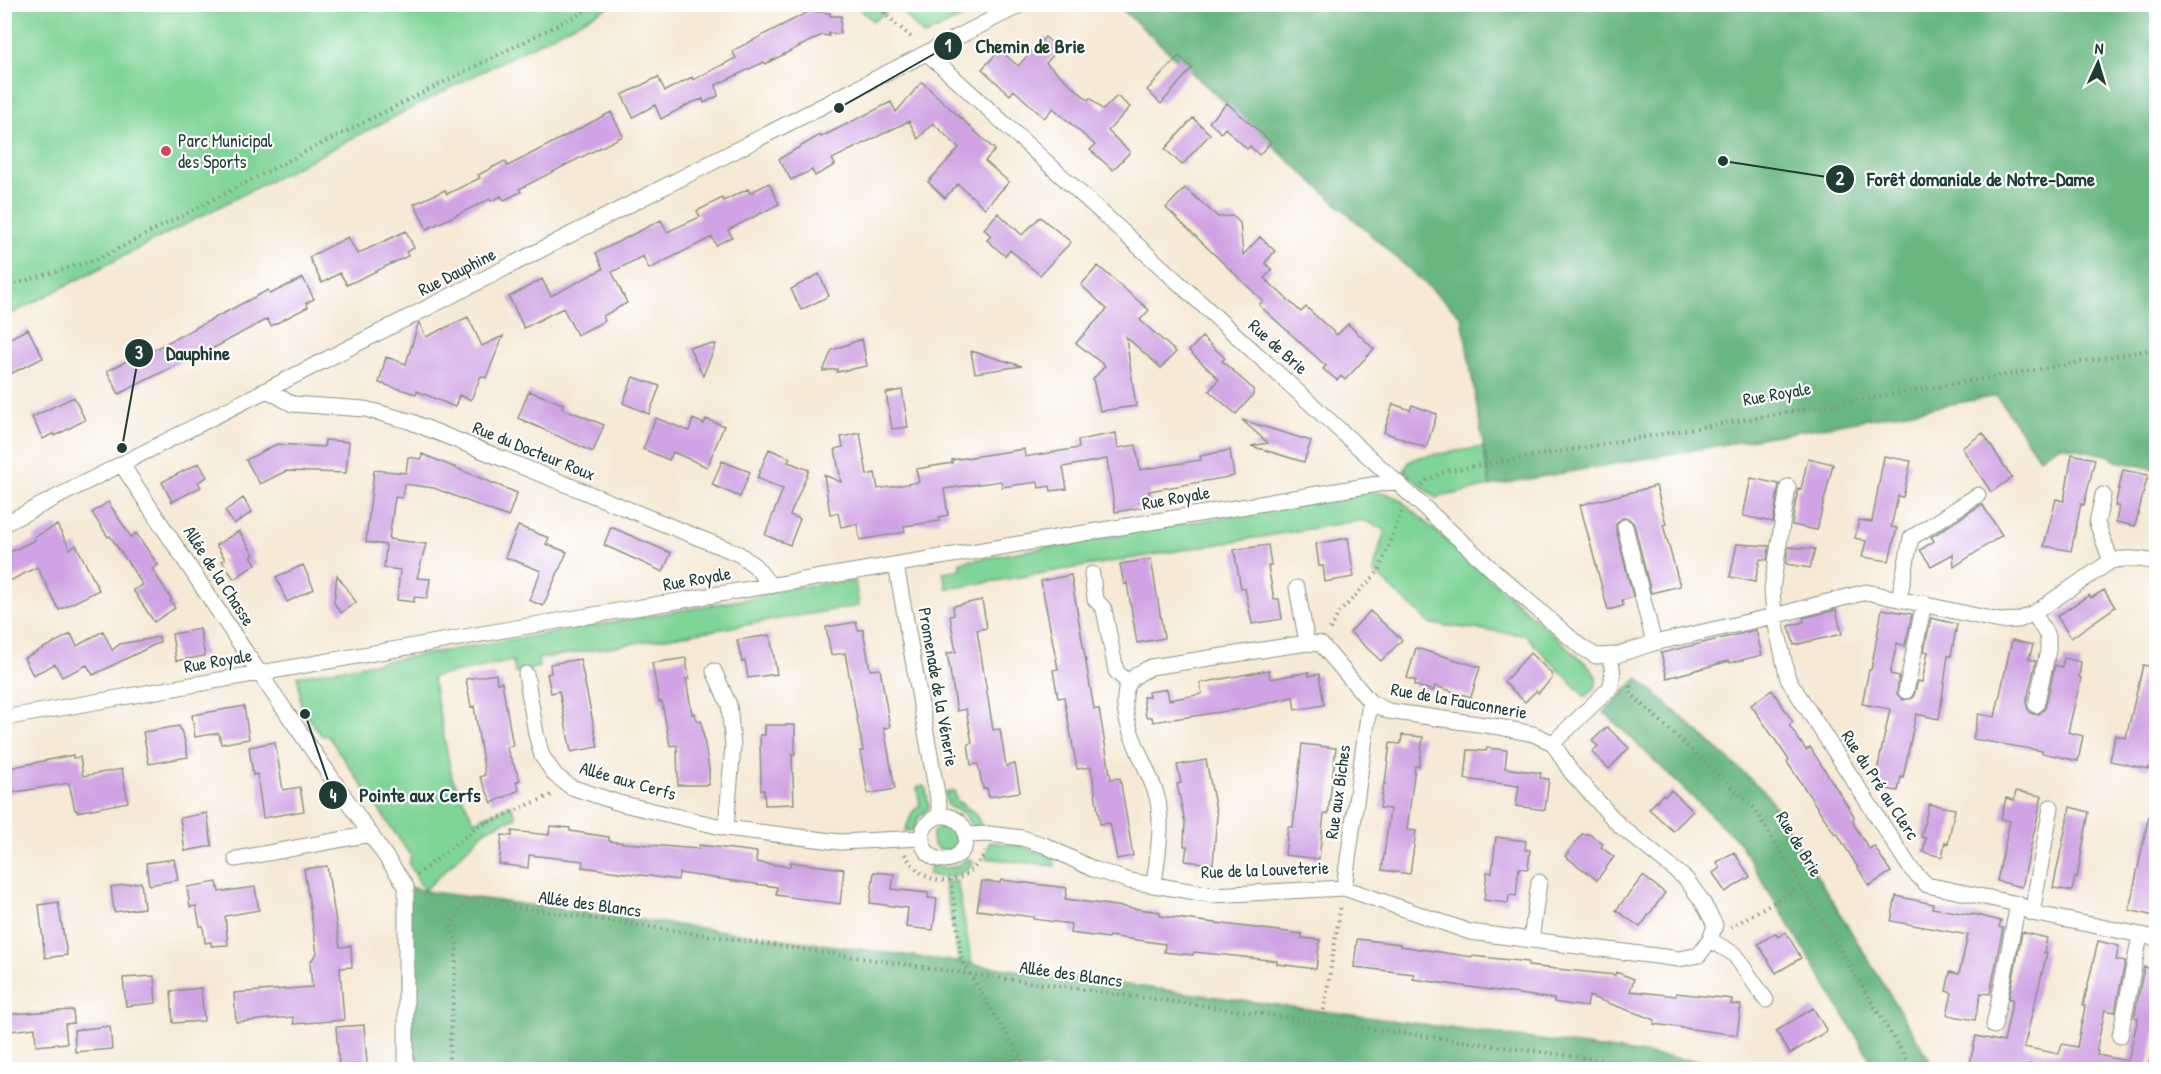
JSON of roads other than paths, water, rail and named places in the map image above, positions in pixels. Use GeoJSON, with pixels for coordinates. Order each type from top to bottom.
{"type":"FeatureCollection","features":[{"type":"Feature","properties":{"kind":"street","name":"Rue Dauphine"},"geometry":{"type":"LineString","coordinates":[[4,524],[1022,4]]}},
{"type":"Feature","properties":{"kind":"street","name":"Rue de Brie"},"geometry":{"type":"LineString","coordinates":[[927,53],[1581,647],[1596,656],[1609,656]]}},
{"type":"Feature","properties":{"kind":"street","name":"Rue du Docteur Roux"},"geometry":{"type":"LineString","coordinates":[[267,390],[292,404],[365,409],[409,421],[739,554],[755,566],[771,586]]}},
{"type":"Feature","properties":{"kind":"street","name":"Allée de la Chasse"},"geometry":{"type":"LineString","coordinates":[[122,465],[260,674],[406,886],[406,1070]]}},
{"type":"Feature","properties":{"kind":"street","name":"Rue Royale"},"geometry":{"type":"LineString","coordinates":[[4,718],[1396,480]]}},
{"type":"Feature","properties":{"kind":"street","name":"Rue du Pré au Clerc"},"geometry":{"type":"LineString","coordinates":[[1788,487],[1772,588],[1774,616],[1788,679],[1911,869],[1927,885],[2018,904],[2032,913],[2157,938]]}},
{"type":"Feature","properties":{"kind":"street"},"geometry":{"type":"LineString","coordinates":[[1899,599],[1911,538],[1978,495]]}},
{"type":"Feature","properties":{"kind":"street"},"geometry":{"type":"LineString","coordinates":[[2103,495],[2097,523],[2111,561]]}},
{"type":"Feature","properties":{"kind":"street"},"geometry":{"type":"LineString","coordinates":[[1625,527],[1654,643]]}},
{"type":"Feature","properties":{"kind":"street"},"geometry":{"type":"LineString","coordinates":[[1766,1000],[1734,954],[1710,940],[1715,926],[1702,901],[1686,879],[1619,825],[1571,772],[1553,743],[1610,688],[1613,670],[1609,656],[1866,592],[2000,621],[2019,620],[2034,613],[2111,561],[2136,558],[2157,562]]}},
{"type":"Feature","properties":{"kind":"street","name":"Promenade de la Vénerie"},"geometry":{"type":"LineString","coordinates":[[896,565],[941,816]]}},
{"type":"Feature","properties":{"kind":"street"},"geometry":{"type":"LineString","coordinates":[[1092,574],[1095,599],[1104,609],[1116,671],[1128,683]]}},
{"type":"Feature","properties":{"kind":"street"},"geometry":{"type":"LineString","coordinates":[[1154,885],[1160,831],[1158,799],[1130,731],[1124,704],[1128,683],[1151,667],[1314,643],[1298,588]]}},
{"type":"Feature","properties":{"kind":"street"},"geometry":{"type":"LineString","coordinates":[[1906,691],[1924,603]]}},
{"type":"Feature","properties":{"kind":"street"},"geometry":{"type":"LineString","coordinates":[[2034,613],[2048,637],[2048,651],[2036,705]]}},
{"type":"Feature","properties":{"kind":"street","name":"Rue de la Fauconnerie"},"geometry":{"type":"LineString","coordinates":[[1314,643],[1370,702],[1388,711],[1499,727],[1533,734],[1553,743]]}},
{"type":"Feature","properties":{"kind":"street"},"geometry":{"type":"LineString","coordinates":[[714,670],[729,705],[734,746],[726,828]]}},
{"type":"Feature","properties":{"kind":"street","name":"Allée aux Cerfs"},"geometry":{"type":"LineString","coordinates":[[526,674],[536,734],[543,756],[555,775],[571,787],[619,802],[726,828],[840,842],[922,838]]}},
{"type":"Feature","properties":{"kind":"street","name":"Rue aux Biches"},"geometry":{"type":"LineString","coordinates":[[1344,888],[1370,702]]}},
{"type":"Feature","properties":{"kind":"street"},"geometry":{"type":"LineString","coordinates":[[2032,913],[2051,807]]}},
{"type":"Feature","properties":{"kind":"street"},"geometry":{"type":"LineString","coordinates":[[941,816],[960,823],[966,835],[964,848],[949,860],[930,855],[922,838],[928,824],[941,816]]}},
{"type":"Feature","properties":{"kind":"street"},"geometry":{"type":"LineString","coordinates":[[236,859],[371,834]]}},
{"type":"Feature","properties":{"kind":"street","name":"Rue de la Louveterie"},"geometry":{"type":"LineString","coordinates":[[966,835],[987,834],[1022,838],[1044,845],[1093,869],[1130,881],[1213,895],[1344,888],[1470,932],[1679,959],[1698,955],[1710,940]]}},
{"type":"Feature","properties":{"kind":"street"},"geometry":{"type":"LineString","coordinates":[[1531,940],[1539,882]]}},
{"type":"Feature","properties":{"kind":"street"},"geometry":{"type":"LineString","coordinates":[[1994,1026],[2018,904]]}},
{"type":"Feature","properties":{"kind":"street"},"geometry":{"type":"LineString","coordinates":[[2120,1036],[2140,936]]}},
{"type":"Feature","properties":{"kind":"place","name":"Chemin de Brie"},"geometry":{"type":"Point","coordinates":[839,108]}},
{"type":"Feature","properties":{"kind":"place","name":"Parc Municipal des Sports"},"geometry":{"type":"Point","coordinates":[166,151]}},
{"type":"Feature","properties":{"kind":"place","name":"Forêt domaniale de Notre-Dame"},"geometry":{"type":"Point","coordinates":[1723,161]}},
{"type":"Feature","properties":{"kind":"place","name":"Dauphine"},"geometry":{"type":"Point","coordinates":[122,448]}},
{"type":"Feature","properties":{"kind":"place","name":"Pointe aux Cerfs"},"geometry":{"type":"Point","coordinates":[305,714]}}]}
